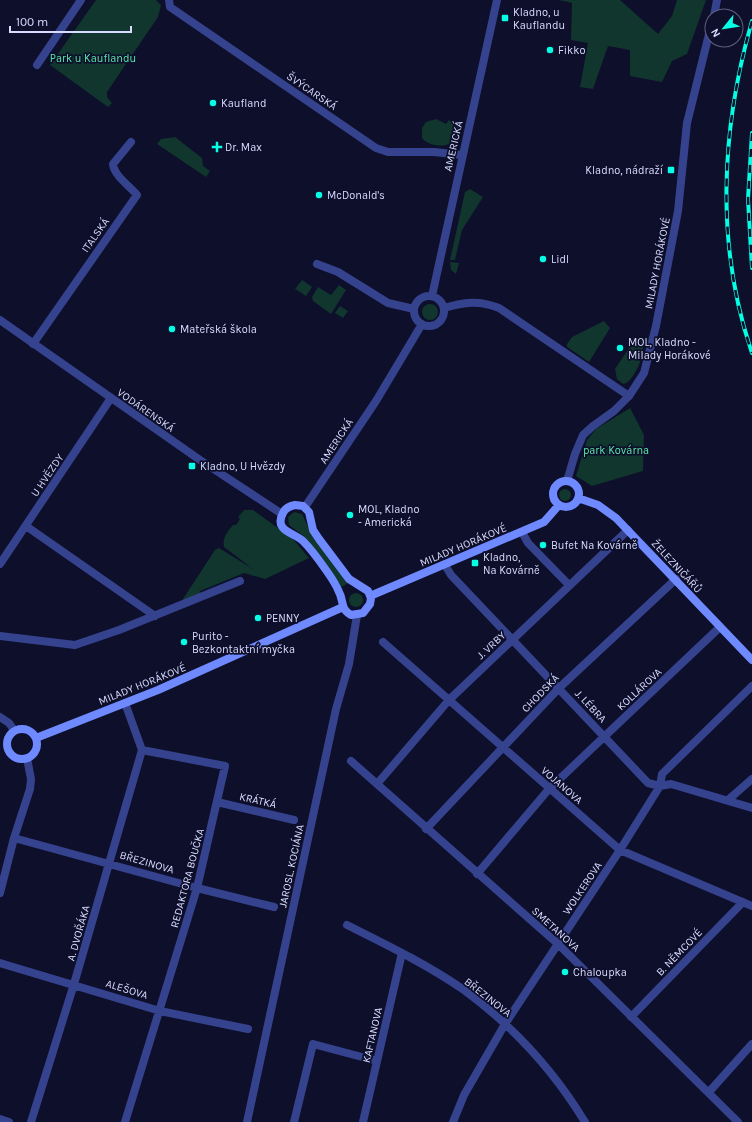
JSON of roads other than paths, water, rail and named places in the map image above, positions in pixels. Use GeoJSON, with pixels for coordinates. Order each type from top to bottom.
{"type":"FeatureCollection","features":[{"type":"Feature","properties":{"kind":"main road"},"geometry":{"type":"LineString","coordinates":[[567,481],[576,486],[579,492],[578,498],[570,506],[559,505],[553,497],[553,490],[560,482],[567,481]]}},
{"type":"Feature","properties":{"kind":"main road","name":"ŽELEZNIČÁŘŮ"},"geometry":{"type":"LineString","coordinates":[[578,498],[605,509],[628,530],[752,660]]}},
{"type":"Feature","properties":{"kind":"main road"},"geometry":{"type":"LineString","coordinates":[[292,505],[305,507],[311,514],[313,530],[335,561],[351,581],[366,589],[370,596],[369,607],[366,612],[357,615],[349,613],[343,607],[338,589],[318,560],[300,538],[284,530],[281,522],[282,514],[292,505]]}},
{"type":"Feature","properties":{"kind":"main road","name":"MILADY HORÁKOVÉ"},"geometry":{"type":"LineString","coordinates":[[370,596],[544,522],[559,505]]}},
{"type":"Feature","properties":{"kind":"main road","name":"MILADY HORÁKOVÉ"},"geometry":{"type":"LineString","coordinates":[[36,738],[124,704],[296,630],[343,607]]}},
{"type":"Feature","properties":{"kind":"main road"},"geometry":{"type":"LineString","coordinates":[[14,730],[29,730],[36,738],[37,748],[28,758],[22,759],[12,756],[3,747],[14,730]]}},
{"type":"Feature","properties":{"kind":"street"},"geometry":{"type":"LineString","coordinates":[[37,65],[81,0]]}},
{"type":"Feature","properties":{"kind":"street","name":"ŠVÝCARSKÁ"},"geometry":{"type":"LineString","coordinates":[[169,0],[170,7],[376,148],[388,152],[434,152],[462,155]]}},
{"type":"Feature","properties":{"kind":"street","name":"AMERICKÁ"},"geometry":{"type":"LineString","coordinates":[[432,296],[497,0]]}},
{"type":"Feature","properties":{"kind":"street","name":"MILADY HORÁKOVÉ"},"geometry":{"type":"LineString","coordinates":[[567,481],[574,454],[583,435],[614,411],[629,396],[644,373],[656,326],[678,211],[688,123],[706,48]]}},
{"type":"Feature","properties":{"kind":"street","name":"ITALSKÁ"},"geometry":{"type":"LineString","coordinates":[[33,344],[137,195],[130,185],[113,170],[112,164],[130,142]]}},
{"type":"Feature","properties":{"kind":"street"},"geometry":{"type":"LineString","coordinates":[[317,264],[338,272],[388,303],[414,309]]}},
{"type":"Feature","properties":{"kind":"street"},"geometry":{"type":"LineString","coordinates":[[432,296],[440,300],[444,308],[443,316],[438,323],[430,326],[422,324],[416,319],[414,309],[416,304],[422,298],[432,296]]}},
{"type":"Feature","properties":{"kind":"street"},"geometry":{"type":"LineString","coordinates":[[444,308],[470,302],[487,303],[499,308],[629,396]]}},
{"type":"Feature","properties":{"kind":"street","name":"VODÁRENSKÁ"},"geometry":{"type":"LineString","coordinates":[[0,320],[200,460],[282,514]]}},
{"type":"Feature","properties":{"kind":"street","name":"AMERICKÁ"},"geometry":{"type":"LineString","coordinates":[[305,507],[376,401],[422,324]]}},
{"type":"Feature","properties":{"kind":"street","name":"U HVĚZDY"},"geometry":{"type":"LineString","coordinates":[[0,564],[111,398]]}},
{"type":"Feature","properties":{"kind":"street"},"geometry":{"type":"LineString","coordinates":[[26,526],[155,616]]}},
{"type":"Feature","properties":{"kind":"street","name":"J. VRBY"},"geometry":{"type":"LineString","coordinates":[[377,784],[449,700],[628,530]]}},
{"type":"Feature","properties":{"kind":"street"},"geometry":{"type":"LineString","coordinates":[[522,532],[528,543],[569,585]]}},
{"type":"Feature","properties":{"kind":"street","name":"J. LÉBRA"},"geometry":{"type":"LineString","coordinates":[[445,565],[452,575],[512,640],[648,783],[660,786],[671,784],[752,808]]}},
{"type":"Feature","properties":{"kind":"street","name":"CHODSKÁ"},"geometry":{"type":"LineString","coordinates":[[426,829],[558,688],[676,579]]}},
{"type":"Feature","properties":{"kind":"street"},"geometry":{"type":"LineString","coordinates":[[0,636],[75,645],[155,616],[240,581]]}},
{"type":"Feature","properties":{"kind":"street","name":"JAROSL. KOCIÁNA"},"geometry":{"type":"LineString","coordinates":[[246,1122],[336,710],[349,664],[357,615]]}},
{"type":"Feature","properties":{"kind":"street","name":"KOLLÁROVA"},"geometry":{"type":"LineString","coordinates":[[477,874],[549,789],[720,627]]}},
{"type":"Feature","properties":{"kind":"street","name":"VOJANOVA"},"geometry":{"type":"LineString","coordinates":[[383,642],[620,850],[752,906]]}},
{"type":"Feature","properties":{"kind":"street","name":"WOLKEROVA"},"geometry":{"type":"LineString","coordinates":[[453,1122],[464,1095],[506,1024],[660,786],[662,774],[752,686]]}},
{"type":"Feature","properties":{"kind":"street"},"geometry":{"type":"LineString","coordinates":[[124,704],[142,750]]}},
{"type":"Feature","properties":{"kind":"street"},"geometry":{"type":"LineString","coordinates":[[0,717],[9,723],[14,730]]}},
{"type":"Feature","properties":{"kind":"street","name":"REDAKTORA BOUČKA"},"geometry":{"type":"LineString","coordinates":[[125,1122],[197,888],[225,766],[142,750]]}},
{"type":"Feature","properties":{"kind":"street","name":"A. DVOŘÁKA"},"geometry":{"type":"LineString","coordinates":[[31,1122],[74,984],[142,750]]}},
{"type":"Feature","properties":{"kind":"street"},"geometry":{"type":"LineString","coordinates":[[0,893],[14,838],[30,789],[31,778],[28,758]]}},
{"type":"Feature","properties":{"kind":"street","name":"SMETANOVA"},"geometry":{"type":"LineString","coordinates":[[351,761],[426,829],[558,944],[738,1122]]}},
{"type":"Feature","properties":{"kind":"street"},"geometry":{"type":"LineString","coordinates":[[728,800],[752,779]]}},
{"type":"Feature","properties":{"kind":"street","name":"KRÁTKÁ"},"geometry":{"type":"LineString","coordinates":[[217,802],[294,820]]}},
{"type":"Feature","properties":{"kind":"street","name":"BŘEZINOVA"},"geometry":{"type":"LineString","coordinates":[[14,838],[197,888],[274,907]]}},
{"type":"Feature","properties":{"kind":"street","name":"B. NĚMCOVÉ"},"geometry":{"type":"LineString","coordinates":[[631,1017],[742,902]]}},
{"type":"Feature","properties":{"kind":"street","name":"BŘEZINOVA"},"geometry":{"type":"LineString","coordinates":[[347,925],[402,953],[464,990],[506,1024],[535,1053],[549,1070],[567,1093],[585,1122]]}},
{"type":"Feature","properties":{"kind":"street","name":"KAFTANOVA"},"geometry":{"type":"LineString","coordinates":[[363,1122],[402,953]]}},
{"type":"Feature","properties":{"kind":"street","name":"ALEŠOVA"},"geometry":{"type":"LineString","coordinates":[[0,963],[160,1011],[248,1029]]}},
{"type":"Feature","properties":{"kind":"street"},"geometry":{"type":"LineString","coordinates":[[294,1122],[313,1044],[377,1061]]}},
{"type":"Feature","properties":{"kind":"street"},"geometry":{"type":"LineString","coordinates":[[709,1092],[752,1044]]}},
{"type":"Feature","properties":{"kind":"street"},"geometry":{"type":"LineString","coordinates":[[0,1120],[9,1122]]}},
{"type":"Feature","properties":{"kind":"railway"},"geometry":{"type":"LineString","coordinates":[[752,21],[734,103],[726,187],[732,271],[740,312],[752,353]]}},
{"type":"Feature","properties":{"kind":"railway"},"geometry":{"type":"LineString","coordinates":[[752,133],[748,199],[752,268]]}},
{"type":"Feature","properties":{"kind":"place","name":"Kladno, u Kauflandu"},"geometry":{"type":"Point","coordinates":[505,18]}},
{"type":"Feature","properties":{"kind":"place","name":"Fikko"},"geometry":{"type":"Point","coordinates":[550,50]}},
{"type":"Feature","properties":{"kind":"place","name":"Kaufland"},"geometry":{"type":"Point","coordinates":[213,103]}},
{"type":"Feature","properties":{"kind":"place","name":"Dr. Max"},"geometry":{"type":"Point","coordinates":[217,147]}},
{"type":"Feature","properties":{"kind":"place","name":"Kladno, nádraží"},"geometry":{"type":"Point","coordinates":[671,170]}},
{"type":"Feature","properties":{"kind":"place","name":"McDonald's"},"geometry":{"type":"Point","coordinates":[319,195]}},
{"type":"Feature","properties":{"kind":"place","name":"Lidl"},"geometry":{"type":"Point","coordinates":[543,259]}},
{"type":"Feature","properties":{"kind":"place","name":"Mateřská škola"},"geometry":{"type":"Point","coordinates":[172,329]}},
{"type":"Feature","properties":{"kind":"place","name":"MOL, Kladno - Milady Horákové"},"geometry":{"type":"Point","coordinates":[620,348]}},
{"type":"Feature","properties":{"kind":"place","name":"Kladno, U Hvězdy"},"geometry":{"type":"Point","coordinates":[192,466]}},
{"type":"Feature","properties":{"kind":"place","name":"MOL, Kladno - Americká"},"geometry":{"type":"Point","coordinates":[350,515]}},
{"type":"Feature","properties":{"kind":"place","name":"Bufet Na Kovárně"},"geometry":{"type":"Point","coordinates":[543,545]}},
{"type":"Feature","properties":{"kind":"place","name":"Kladno, Na Kovárně"},"geometry":{"type":"Point","coordinates":[475,563]}},
{"type":"Feature","properties":{"kind":"place","name":"PENNY"},"geometry":{"type":"Point","coordinates":[258,618]}},
{"type":"Feature","properties":{"kind":"place","name":"Purito - Bezkontaktní myčka"},"geometry":{"type":"Point","coordinates":[184,642]}},
{"type":"Feature","properties":{"kind":"place","name":"Chaloupka"},"geometry":{"type":"Point","coordinates":[565,972]}},
{"type":"Feature","properties":{"kind":"park label","name":"Park u Kauflandu"},"geometry":{"type":"Point","coordinates":[93,58]}},
{"type":"Feature","properties":{"kind":"park label","name":"park Kovárna"},"geometry":{"type":"Point","coordinates":[616,450]}}]}
